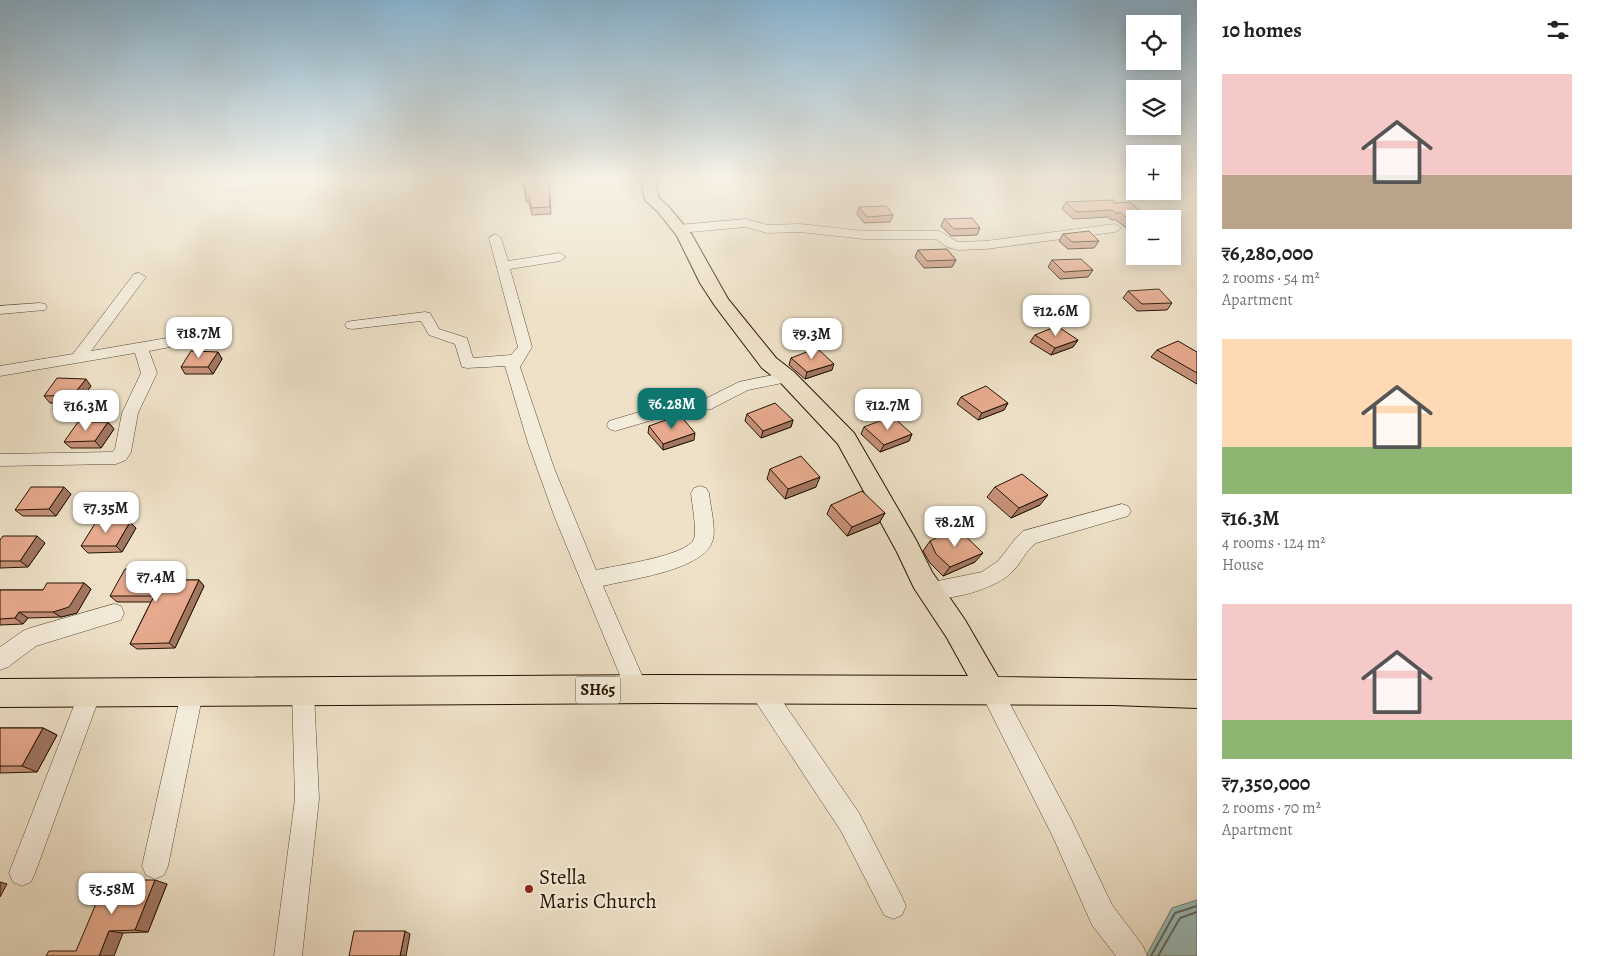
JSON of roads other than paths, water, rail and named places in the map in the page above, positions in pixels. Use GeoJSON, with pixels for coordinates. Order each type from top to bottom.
{"type":"FeatureCollection","features":[{"type":"Feature","properties":{"kind":"main road"},"geometry":{"type":"LineString","coordinates":[[675,225],[721,302],[769,363],[787,377],[846,440],[930,590],[956,630],[990,691]]}},
{"type":"Feature","properties":{"kind":"main road","name":"SH65"},"geometry":{"type":"LineString","coordinates":[[0,693],[637,689],[1113,691],[1197,694]]}},
{"type":"Feature","properties":{"kind":"street"},"geometry":{"type":"LineString","coordinates":[[679,229],[728,225]]}},
{"type":"Feature","properties":{"kind":"street"},"geometry":{"type":"LineString","coordinates":[[752,225],[767,229],[800,228],[864,235],[939,235],[951,244],[958,246],[1115,228]]}},
{"type":"Feature","properties":{"kind":"street"},"geometry":{"type":"LineString","coordinates":[[352,325],[425,316],[434,332],[462,340],[468,363],[514,360],[522,354],[525,347],[494,238]]}},
{"type":"Feature","properties":{"kind":"street"},"geometry":{"type":"LineString","coordinates":[[502,266],[560,257]]}},
{"type":"Feature","properties":{"kind":"street"},"geometry":{"type":"LineString","coordinates":[[78,358],[139,277]]}},
{"type":"Feature","properties":{"kind":"street"},"geometry":{"type":"LineString","coordinates":[[0,310],[40,307]]}},
{"type":"Feature","properties":{"kind":"street"},"geometry":{"type":"LineString","coordinates":[[0,371],[208,336]]}},
{"type":"Feature","properties":{"kind":"street"},"geometry":{"type":"LineString","coordinates":[[0,460],[116,458],[122,455],[130,411],[148,373],[141,348]]}},
{"type":"Feature","properties":{"kind":"street"},"geometry":{"type":"LineString","coordinates":[[514,360],[512,366],[530,423],[591,580],[637,689]]}},
{"type":"Feature","properties":{"kind":"street"},"geometry":{"type":"LineString","coordinates":[[615,425],[666,410],[711,403],[737,389],[787,377]]}},
{"type":"Feature","properties":{"kind":"street"},"geometry":{"type":"LineString","coordinates":[[591,580],[681,559],[697,550],[704,539],[700,493]]}},
{"type":"Feature","properties":{"kind":"street"},"geometry":{"type":"LineString","coordinates":[[930,590],[984,581],[997,575],[1008,565],[1022,542],[1030,537],[1122,511]]}},
{"type":"Feature","properties":{"kind":"street"},"geometry":{"type":"LineString","coordinates":[[0,660],[30,638],[114,612]]}},
{"type":"Feature","properties":{"kind":"street"},"geometry":{"type":"LineString","coordinates":[[762,691],[850,822],[893,906]]}},
{"type":"Feature","properties":{"kind":"street"},"geometry":{"type":"LineString","coordinates":[[990,691],[1062,828],[1102,915],[1133,956]]}},
{"type":"Feature","properties":{"kind":"street"},"geometry":{"type":"LineString","coordinates":[[288,956],[308,790],[303,692]]}},
{"type":"Feature","properties":{"kind":"street"},"geometry":{"type":"LineString","coordinates":[[22,873],[90,693]]}},
{"type":"Feature","properties":{"kind":"street"},"geometry":{"type":"LineString","coordinates":[[154,866],[192,693]]}},
{"type":"Feature","properties":{"kind":"water"},"geometry":{"type":"Polygon","coordinates":[[[1197,900],[1197,956],[1146,956],[1172,908],[1197,900]]]}},
{"type":"Feature","properties":{"kind":"place","name":"Stella Maris Church"},"geometry":{"type":"Point","coordinates":[529,889]}}]}
